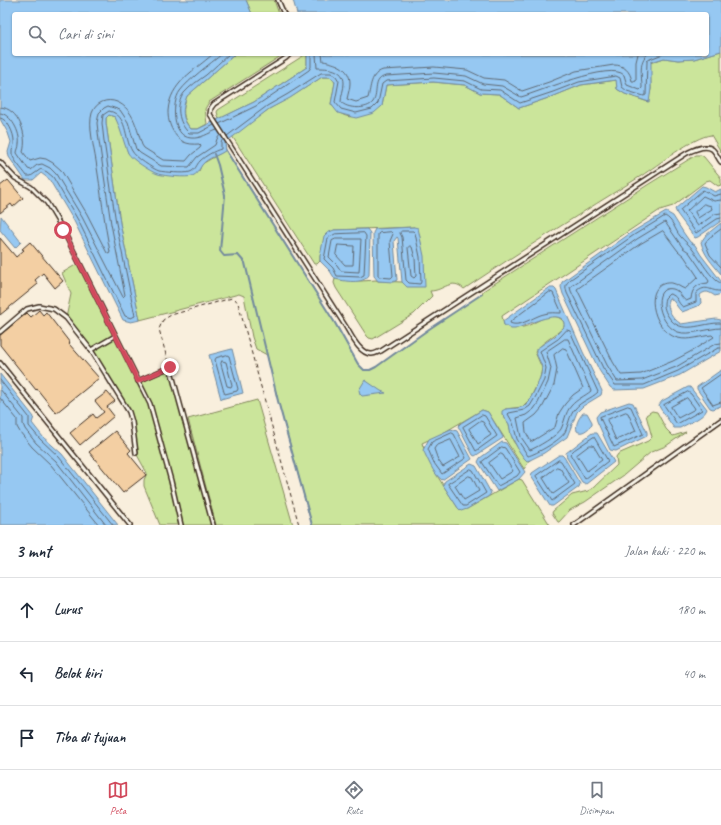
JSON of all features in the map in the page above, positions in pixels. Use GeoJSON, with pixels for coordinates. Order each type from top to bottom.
{"type":"FeatureCollection","features":[{"type":"Feature","properties":{"kind":"lane"},"geometry":{"type":"LineString","coordinates":[[278,0],[283,12]]}},
{"type":"Feature","properties":{"kind":"lane"},"geometry":{"type":"LineString","coordinates":[[288,56],[214,104],[210,111],[213,118],[361,349],[366,353],[372,354],[381,351],[687,153],[696,149],[710,148],[721,162]]}},
{"type":"Feature","properties":{"kind":"lane"},"geometry":{"type":"LineString","coordinates":[[0,162],[15,178],[31,187],[47,203],[63,230],[150,404],[171,481],[181,525]]}},
{"type":"Feature","properties":{"kind":"lane"},"geometry":{"type":"LineString","coordinates":[[0,332],[27,309],[39,306],[54,309],[66,318],[91,350],[129,412],[132,422],[136,453]]}},
{"type":"Feature","properties":{"kind":"lane"},"geometry":{"type":"LineString","coordinates":[[91,350],[115,336]]}},
{"type":"Feature","properties":{"kind":"lane"},"geometry":{"type":"LineString","coordinates":[[0,363],[130,525]]}},
{"type":"Feature","properties":{"kind":"lane"},"geometry":{"type":"LineString","coordinates":[[138,381],[170,367],[213,525]]}},
{"type":"Feature","properties":{"kind":"lane"},"geometry":{"type":"LineString","coordinates":[[574,525],[721,420]]}},
{"type":"Feature","properties":{"kind":"path"},"geometry":{"type":"LineString","coordinates":[[170,367],[159,329],[163,320],[179,313],[232,298],[235,299],[240,310],[299,525]]}},
{"type":"Feature","properties":{"kind":"green space"},"geometry":{"type":"Polygon","coordinates":[[[246,0],[274,0],[278,12],[251,12],[246,0]]]}},
{"type":"Feature","properties":{"kind":"green space"},"geometry":{"type":"Polygon","coordinates":[[[721,51],[721,152],[711,135],[685,146],[641,176],[464,289],[455,284],[451,284],[430,291],[432,296],[414,314],[373,339],[367,336],[336,288],[334,283],[335,279],[361,281],[376,280],[402,282],[404,284],[421,244],[419,233],[414,227],[334,230],[320,256],[320,261],[317,264],[314,264],[232,136],[269,109],[322,77],[330,77],[333,79],[335,83],[331,104],[337,111],[349,117],[361,115],[382,106],[386,85],[433,82],[465,85],[480,93],[499,94],[519,108],[581,85],[617,80],[617,89],[625,94],[648,102],[651,89],[650,63],[664,58],[678,60],[694,59],[709,56],[709,55],[721,51]]]}},
{"type":"Feature","properties":{"kind":"green space"},"geometry":{"type":"Polygon","coordinates":[[[233,56],[281,56],[209,102],[205,109],[207,124],[198,129],[191,129],[184,118],[184,105],[187,96],[233,56]]]}},
{"type":"Feature","properties":{"kind":"green space"},"geometry":{"type":"Polygon","coordinates":[[[303,56],[307,56],[307,67],[254,102],[219,119],[217,112],[303,56]]]}},
{"type":"Feature","properties":{"kind":"green space"},"geometry":{"type":"Polygon","coordinates":[[[109,115],[115,117],[120,126],[128,153],[199,171],[202,164],[226,150],[335,323],[358,364],[364,370],[370,370],[376,367],[429,329],[482,294],[483,291],[696,155],[701,155],[704,157],[721,178],[721,185],[718,186],[710,180],[706,181],[673,206],[660,210],[502,316],[504,325],[516,327],[528,326],[551,316],[561,319],[564,322],[564,327],[535,352],[542,368],[540,378],[530,399],[522,407],[505,409],[502,414],[509,424],[513,441],[527,460],[530,460],[524,469],[488,412],[482,410],[443,433],[422,443],[433,469],[458,508],[467,509],[519,479],[522,480],[550,525],[312,525],[267,355],[256,349],[252,337],[244,296],[239,294],[140,320],[120,223],[106,123],[106,117],[109,115]]]}},
{"type":"Feature","properties":{"kind":"green space"},"geometry":{"type":"Polygon","coordinates":[[[79,263],[138,380],[170,367],[213,525],[160,525],[144,486],[144,480],[147,473],[136,453],[129,412],[91,350],[66,318],[71,294],[62,273],[79,263]]]}},
{"type":"Feature","properties":{"kind":"green space"},"geometry":{"type":"Polygon","coordinates":[[[257,400],[293,525],[216,525],[188,419],[257,400]]]}},
{"type":"Feature","properties":{"kind":"green space"},"geometry":{"type":"Polygon","coordinates":[[[652,411],[657,412],[666,429],[673,436],[686,432],[666,446],[651,452],[624,475],[585,502],[570,510],[558,522],[552,513],[553,511],[572,495],[588,491],[593,488],[617,465],[616,457],[618,454],[648,441],[652,437],[646,415],[652,411]]]}},
{"type":"Feature","properties":{"kind":"water"},"geometry":{"type":"Polygon","coordinates":[[[0,0],[246,0],[251,12],[12,12],[12,56],[233,56],[187,96],[183,114],[185,121],[191,129],[198,129],[254,102],[307,67],[307,56],[704,56],[694,59],[678,60],[664,58],[651,62],[651,89],[649,102],[625,94],[617,89],[616,80],[581,85],[519,108],[499,94],[480,93],[465,85],[433,82],[386,85],[382,106],[374,113],[356,118],[338,113],[331,104],[335,82],[330,77],[322,77],[290,98],[269,109],[225,143],[226,150],[204,162],[196,174],[189,177],[158,174],[137,162],[128,153],[115,117],[109,115],[106,118],[106,123],[120,223],[140,320],[131,322],[123,320],[74,221],[49,179],[41,173],[33,180],[25,180],[9,157],[8,152],[11,142],[0,119],[0,0]]]}},
{"type":"Feature","properties":{"kind":"water"},"geometry":{"type":"Polygon","coordinates":[[[293,0],[721,0],[721,51],[709,55],[709,12],[296,12],[293,0]]]}},
{"type":"Feature","properties":{"kind":"water"},"geometry":{"type":"Polygon","coordinates":[[[702,186],[715,192],[721,189],[721,221],[695,238],[675,209],[702,186]]]}},
{"type":"Feature","properties":{"kind":"water"},"geometry":{"type":"Polygon","coordinates":[[[666,212],[673,216],[690,242],[695,245],[721,281],[721,294],[715,296],[704,292],[700,295],[701,303],[698,306],[682,312],[670,298],[668,299],[669,310],[675,319],[681,324],[716,319],[721,320],[721,351],[680,375],[644,389],[614,390],[610,387],[599,370],[563,294],[561,287],[562,282],[632,232],[666,212]]]}},
{"type":"Feature","properties":{"kind":"water"},"geometry":{"type":"Polygon","coordinates":[[[1,216],[21,242],[15,248],[0,230],[1,216]]]}},
{"type":"Feature","properties":{"kind":"water"},"geometry":{"type":"Polygon","coordinates":[[[721,223],[721,274],[706,255],[701,242],[706,235],[721,223]]]}},
{"type":"Feature","properties":{"kind":"water"},"geometry":{"type":"Polygon","coordinates":[[[418,228],[424,256],[425,287],[407,287],[402,282],[397,237],[394,241],[397,280],[393,282],[378,281],[374,276],[373,233],[375,229],[418,228]]]}},
{"type":"Feature","properties":{"kind":"water"},"geometry":{"type":"Polygon","coordinates":[[[367,229],[370,233],[369,275],[358,281],[335,279],[330,271],[320,261],[324,236],[334,230],[367,229]]]}},
{"type":"Feature","properties":{"kind":"water"},"geometry":{"type":"Polygon","coordinates":[[[549,288],[554,288],[556,290],[602,391],[601,395],[583,406],[577,412],[567,437],[544,453],[527,461],[519,451],[511,435],[509,424],[502,414],[502,411],[522,407],[533,394],[542,373],[541,364],[536,349],[555,336],[564,327],[563,320],[559,317],[552,317],[535,321],[515,329],[511,329],[504,325],[503,321],[549,288]]]}},
{"type":"Feature","properties":{"kind":"water"},"geometry":{"type":"Polygon","coordinates":[[[232,349],[243,393],[221,399],[209,355],[232,349]]]}},
{"type":"Feature","properties":{"kind":"water"},"geometry":{"type":"Polygon","coordinates":[[[721,370],[721,406],[713,409],[710,408],[697,387],[721,370]]]}},
{"type":"Feature","properties":{"kind":"water"},"geometry":{"type":"Polygon","coordinates":[[[0,374],[34,417],[32,423],[43,437],[62,454],[118,525],[0,525],[0,374]]]}},
{"type":"Feature","properties":{"kind":"water"},"geometry":{"type":"Polygon","coordinates":[[[365,380],[386,393],[362,396],[359,390],[365,380]]]}},
{"type":"Feature","properties":{"kind":"water"},"geometry":{"type":"Polygon","coordinates":[[[690,387],[707,409],[703,415],[695,420],[680,428],[674,428],[659,405],[662,401],[690,387]]]}},
{"type":"Feature","properties":{"kind":"water"},"geometry":{"type":"Polygon","coordinates":[[[629,402],[633,403],[647,432],[647,436],[616,451],[610,450],[596,417],[600,412],[629,402]]]}},
{"type":"Feature","properties":{"kind":"water"},"geometry":{"type":"Polygon","coordinates":[[[482,410],[488,412],[503,438],[475,456],[473,455],[458,426],[482,410]]]}},
{"type":"Feature","properties":{"kind":"water"},"geometry":{"type":"Polygon","coordinates":[[[583,413],[587,413],[592,425],[585,431],[579,432],[577,431],[577,424],[583,413]]]}},
{"type":"Feature","properties":{"kind":"water"},"geometry":{"type":"Polygon","coordinates":[[[451,429],[457,431],[472,459],[442,480],[433,470],[423,450],[429,439],[451,429]]]}},
{"type":"Feature","properties":{"kind":"water"},"geometry":{"type":"Polygon","coordinates":[[[592,433],[597,433],[614,462],[586,484],[582,482],[567,458],[566,453],[592,433]]]}},
{"type":"Feature","properties":{"kind":"water"},"geometry":{"type":"Polygon","coordinates":[[[502,442],[506,443],[525,472],[519,479],[497,491],[478,462],[480,458],[502,442]]]}},
{"type":"Feature","properties":{"kind":"water"},"geometry":{"type":"Polygon","coordinates":[[[559,455],[564,457],[580,484],[579,487],[553,506],[550,506],[531,476],[532,473],[559,455]]]}},
{"type":"Feature","properties":{"kind":"water"},"geometry":{"type":"Polygon","coordinates":[[[471,464],[476,466],[491,493],[489,496],[461,511],[443,485],[445,481],[471,464]]]}},
{"type":"Feature","properties":{"kind":"building"},"geometry":{"type":"Polygon","coordinates":[[[8,180],[23,198],[13,207],[11,204],[0,213],[0,186],[8,180]]]}},
{"type":"Feature","properties":{"kind":"building"},"geometry":{"type":"Polygon","coordinates":[[[0,238],[16,257],[30,242],[63,281],[55,288],[43,273],[35,280],[38,284],[0,315],[0,238]]]}},
{"type":"Feature","properties":{"kind":"building"},"geometry":{"type":"Polygon","coordinates":[[[39,310],[43,315],[46,312],[70,343],[69,344],[99,378],[56,413],[0,345],[0,335],[27,313],[31,317],[39,310]]]}},
{"type":"Feature","properties":{"kind":"building"},"geometry":{"type":"Polygon","coordinates":[[[107,392],[115,401],[107,407],[114,416],[80,445],[70,433],[93,414],[96,418],[104,412],[95,401],[107,392]]]}},
{"type":"Feature","properties":{"kind":"building"},"geometry":{"type":"Polygon","coordinates":[[[115,431],[131,450],[128,453],[146,475],[123,493],[89,452],[115,431]]]}},
{"type":"Feature","properties":{"kind":"waterway"},"geometry":{"type":"LineString","coordinates":[[225,149],[335,323],[358,364],[364,370],[370,370],[376,367],[429,329],[482,294]]}},
{"type":"Feature","properties":{"kind":"waterway"},"geometry":{"type":"LineString","coordinates":[[214,154],[225,195],[220,251],[224,256],[238,255],[245,263],[278,401],[312,525]]}},
{"type":"Feature","properties":{"kind":"route"},"geometry":{"type":"LineString","coordinates":[[63,230],[138,381],[170,367]]}}]}
